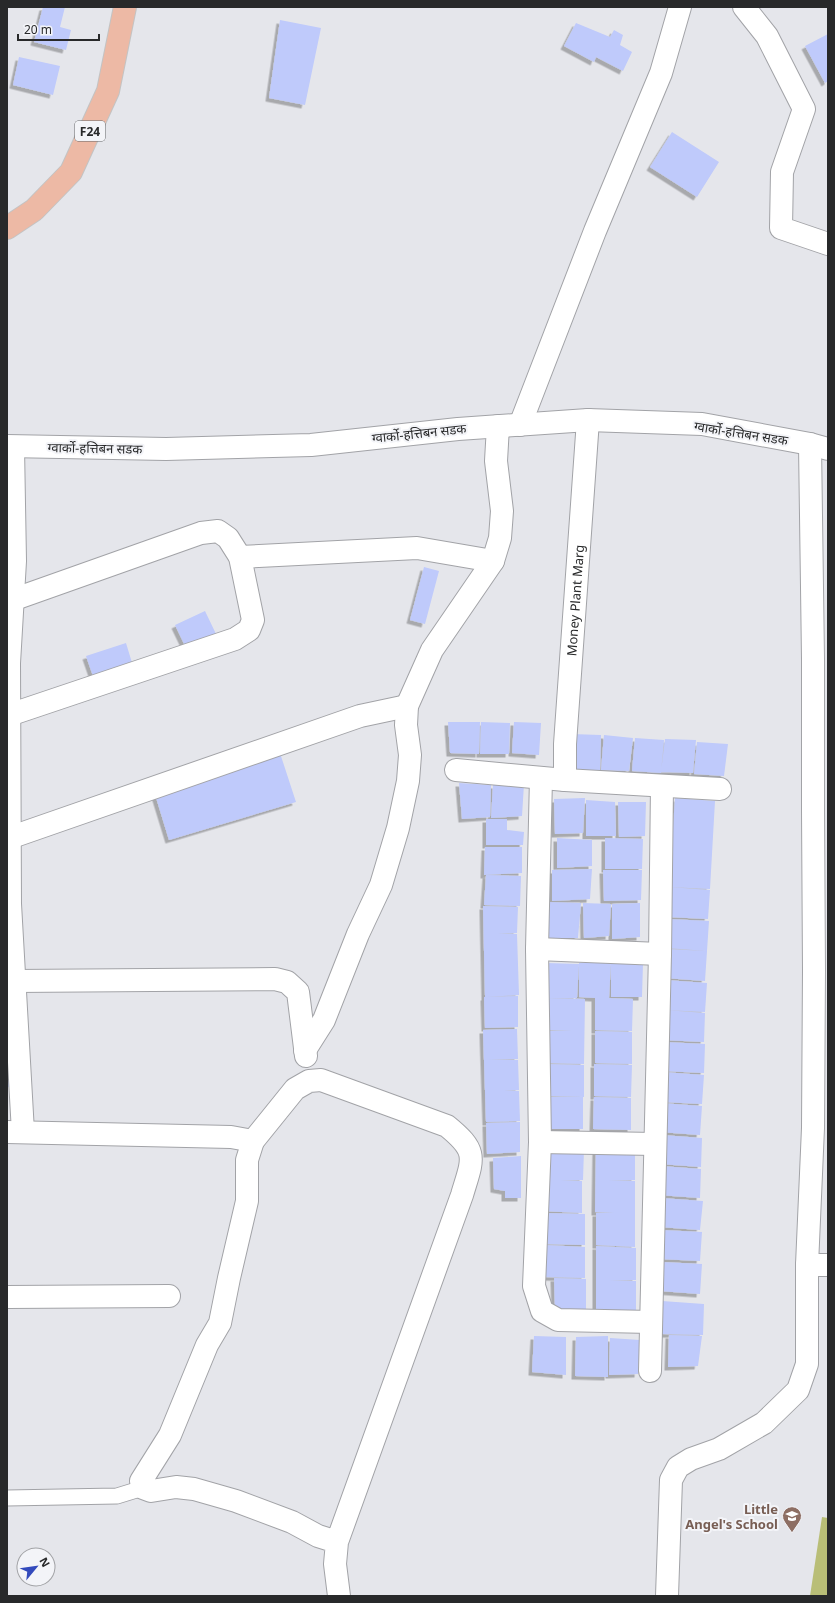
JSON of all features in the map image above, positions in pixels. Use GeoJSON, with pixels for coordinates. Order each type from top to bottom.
{"type":"FeatureCollection","features":[{"type":"Feature","properties":{"kind":"main road","name":"F24"},"geometry":{"type":"LineString","coordinates":[[7,228],[34,210],[71,172],[108,91],[125,7]]}},
{"type":"Feature","properties":{"kind":"street"},"geometry":{"type":"LineString","coordinates":[[520,425],[595,231],[661,72],[680,7]]}},
{"type":"Feature","properties":{"kind":"street"},"geometry":{"type":"LineString","coordinates":[[744,7],[767,36],[804,109],[782,172],[782,228],[828,244]]}},
{"type":"Feature","properties":{"kind":"street","name":"ग्वार्को-हत्तिबन सडक"},"geometry":{"type":"LineString","coordinates":[[10,446],[166,449],[311,445],[458,429],[588,420],[702,424],[819,447]]}},
{"type":"Feature","properties":{"kind":"street","name":"Money Plant Marg"},"geometry":{"type":"LineString","coordinates":[[565,780],[565,744],[588,420]]}},
{"type":"Feature","properties":{"kind":"street"},"geometry":{"type":"LineString","coordinates":[[305,1050],[324,1020],[358,934],[381,885],[398,828],[408,781],[410,755],[406,725],[407,706],[432,650],[493,561],[500,538],[502,511],[496,461],[498,426]]}},
{"type":"Feature","properties":{"kind":"street"},"geometry":{"type":"LineString","coordinates":[[10,446],[15,561],[8,663],[9,838],[10,904],[14,981],[15,1132],[231,1137],[253,1141]]}},
{"type":"Feature","properties":{"kind":"street"},"geometry":{"type":"LineString","coordinates":[[667,1596],[671,1480],[678,1467],[691,1459],[719,1449],[764,1423],[798,1390],[807,1364],[817,1265],[821,1128],[821,659],[819,447]]}},
{"type":"Feature","properties":{"kind":"street"},"geometry":{"type":"LineString","coordinates":[[9,715],[235,639],[249,630],[253,620],[240,557],[228,538],[218,531],[201,533],[12,600]]}},
{"type":"Feature","properties":{"kind":"street"},"geometry":{"type":"LineString","coordinates":[[240,557],[417,548],[493,561]]}},
{"type":"Feature","properties":{"kind":"street"},"geometry":{"type":"LineString","coordinates":[[9,838],[360,716],[407,706]]}},
{"type":"Feature","properties":{"kind":"street"},"geometry":{"type":"LineString","coordinates":[[456,770],[565,780],[720,789]]}},
{"type":"Feature","properties":{"kind":"street"},"geometry":{"type":"LineString","coordinates":[[541,778],[537,950],[540,1142],[534,1286],[542,1311],[558,1320],[651,1322]]}},
{"type":"Feature","properties":{"kind":"street"},"geometry":{"type":"LineString","coordinates":[[650,1371],[660,954],[662,786]]}},
{"type":"Feature","properties":{"kind":"street"},"geometry":{"type":"LineString","coordinates":[[537,950],[660,954]]}},
{"type":"Feature","properties":{"kind":"street"},"geometry":{"type":"LineString","coordinates":[[14,981],[274,979],[287,982],[298,992],[309,1081]]}},
{"type":"Feature","properties":{"kind":"street"},"geometry":{"type":"LineString","coordinates":[[337,1542],[318,1536],[292,1522],[236,1501],[182,1487],[152,1491],[143,1488],[141,1482],[170,1435],[207,1345],[220,1323],[247,1201],[247,1160],[253,1141],[295,1089],[309,1081],[322,1080],[446,1126],[460,1137],[470,1151],[471,1164],[459,1202],[337,1542],[335,1564],[339,1596]]}},
{"type":"Feature","properties":{"kind":"street"},"geometry":{"type":"LineString","coordinates":[[540,1142],[655,1144]]}},
{"type":"Feature","properties":{"kind":"street"},"geometry":{"type":"LineString","coordinates":[[7,1297],[169,1296]]}},
{"type":"Feature","properties":{"kind":"lane"},"geometry":{"type":"LineString","coordinates":[[7,1498],[117,1496],[143,1488]]}},
{"type":"Feature","properties":{"kind":"green space"},"geometry":{"type":"Polygon","coordinates":[[[822,1517],[828,1518],[828,1596],[810,1596],[822,1517]]]}},
{"type":"Feature","properties":{"kind":"building"},"geometry":{"type":"Polygon","coordinates":[[[43,7],[65,7],[60,27],[71,30],[66,50],[34,42],[43,7]]]}},
{"type":"Feature","properties":{"kind":"building"},"geometry":{"type":"Polygon","coordinates":[[[280,20],[321,28],[305,105],[269,98],[280,20]]]}},
{"type":"Feature","properties":{"kind":"building"},"geometry":{"type":"Polygon","coordinates":[[[576,23],[610,37],[614,30],[623,35],[620,45],[632,52],[623,71],[596,57],[594,62],[564,46],[576,23]]]}},
{"type":"Feature","properties":{"kind":"building"},"geometry":{"type":"Polygon","coordinates":[[[828,34],[828,81],[825,83],[805,46],[828,34]]]}},
{"type":"Feature","properties":{"kind":"building"},"geometry":{"type":"Polygon","coordinates":[[[19,57],[60,66],[53,95],[13,85],[19,57]]]}},
{"type":"Feature","properties":{"kind":"building"},"geometry":{"type":"Polygon","coordinates":[[[672,132],[719,162],[697,197],[650,167],[672,132]]]}},
{"type":"Feature","properties":{"kind":"building"},"geometry":{"type":"Polygon","coordinates":[[[424,567],[439,571],[425,624],[410,620],[424,567]]]}},
{"type":"Feature","properties":{"kind":"building"},"geometry":{"type":"Polygon","coordinates":[[[205,611],[217,636],[187,650],[175,625],[205,611]]]}},
{"type":"Feature","properties":{"kind":"building"},"geometry":{"type":"Polygon","coordinates":[[[126,643],[133,666],[94,679],[86,656],[126,643]]]}},
{"type":"Feature","properties":{"kind":"building"},"geometry":{"type":"Polygon","coordinates":[[[448,722],[480,722],[479,754],[450,753],[448,722]]]}},
{"type":"Feature","properties":{"kind":"building"},"geometry":{"type":"Polygon","coordinates":[[[481,722],[510,723],[509,754],[480,754],[481,722]]]}},
{"type":"Feature","properties":{"kind":"building"},"geometry":{"type":"Polygon","coordinates":[[[514,722],[541,723],[539,755],[512,753],[514,722]]]}},
{"type":"Feature","properties":{"kind":"building"},"geometry":{"type":"Polygon","coordinates":[[[571,734],[601,735],[600,771],[569,770],[571,734]]]}},
{"type":"Feature","properties":{"kind":"building"},"geometry":{"type":"Polygon","coordinates":[[[604,735],[633,738],[629,771],[601,770],[604,735]]]}},
{"type":"Feature","properties":{"kind":"building"},"geometry":{"type":"Polygon","coordinates":[[[635,738],[664,740],[661,773],[632,771],[635,738]]]}},
{"type":"Feature","properties":{"kind":"building"},"geometry":{"type":"Polygon","coordinates":[[[665,739],[696,740],[693,773],[661,772],[665,739]]]}},
{"type":"Feature","properties":{"kind":"building"},"geometry":{"type":"Polygon","coordinates":[[[697,742],[728,744],[724,776],[694,774],[697,742]]]}},
{"type":"Feature","properties":{"kind":"building"},"geometry":{"type":"Polygon","coordinates":[[[280,753],[296,802],[169,840],[154,791],[280,753]]]}},
{"type":"Feature","properties":{"kind":"building"},"geometry":{"type":"Polygon","coordinates":[[[459,783],[491,785],[490,817],[462,819],[459,783]]]}},
{"type":"Feature","properties":{"kind":"building"},"geometry":{"type":"Polygon","coordinates":[[[524,784],[522,816],[491,818],[493,785],[524,784]]]}},
{"type":"Feature","properties":{"kind":"building"},"geometry":{"type":"Polygon","coordinates":[[[585,798],[583,833],[555,834],[554,799],[585,798]]]}},
{"type":"Feature","properties":{"kind":"building"},"geometry":{"type":"Polygon","coordinates":[[[675,798],[715,801],[710,889],[669,887],[675,798]]]}},
{"type":"Feature","properties":{"kind":"building"},"geometry":{"type":"Polygon","coordinates":[[[586,800],[615,802],[616,836],[586,836],[586,800]]]}},
{"type":"Feature","properties":{"kind":"building"},"geometry":{"type":"Polygon","coordinates":[[[618,802],[646,802],[645,836],[619,837],[618,802]]]}},
{"type":"Feature","properties":{"kind":"building"},"geometry":{"type":"Polygon","coordinates":[[[486,819],[507,819],[507,830],[524,832],[523,845],[486,845],[486,819]]]}},
{"type":"Feature","properties":{"kind":"building"},"geometry":{"type":"Polygon","coordinates":[[[557,838],[592,840],[592,866],[557,868],[557,838]]]}},
{"type":"Feature","properties":{"kind":"building"},"geometry":{"type":"Polygon","coordinates":[[[605,838],[643,839],[642,869],[605,869],[605,838]]]}},
{"type":"Feature","properties":{"kind":"building"},"geometry":{"type":"Polygon","coordinates":[[[485,847],[522,847],[522,873],[484,875],[485,847]]]}},
{"type":"Feature","properties":{"kind":"building"},"geometry":{"type":"Polygon","coordinates":[[[592,869],[590,899],[552,901],[552,870],[592,869]]]}},
{"type":"Feature","properties":{"kind":"building"},"geometry":{"type":"Polygon","coordinates":[[[603,870],[642,870],[641,900],[604,901],[603,870]]]}},
{"type":"Feature","properties":{"kind":"building"},"geometry":{"type":"Polygon","coordinates":[[[486,875],[521,876],[520,906],[484,905],[486,875]]]}},
{"type":"Feature","properties":{"kind":"building"},"geometry":{"type":"Polygon","coordinates":[[[669,887],[710,890],[708,919],[667,917],[669,887]]]}},
{"type":"Feature","properties":{"kind":"building"},"geometry":{"type":"Polygon","coordinates":[[[548,902],[581,903],[578,938],[547,938],[548,902]]]}},
{"type":"Feature","properties":{"kind":"building"},"geometry":{"type":"Polygon","coordinates":[[[583,903],[611,904],[609,936],[584,938],[583,903]]]}},
{"type":"Feature","properties":{"kind":"building"},"geometry":{"type":"Polygon","coordinates":[[[640,903],[640,937],[612,939],[612,904],[640,903]]]}},
{"type":"Feature","properties":{"kind":"building"},"geometry":{"type":"Polygon","coordinates":[[[483,906],[518,907],[517,933],[498,934],[517,934],[519,995],[485,997],[483,906]]]}},
{"type":"Feature","properties":{"kind":"building"},"geometry":{"type":"Polygon","coordinates":[[[668,919],[709,921],[707,951],[666,948],[668,919]]]}},
{"type":"Feature","properties":{"kind":"building"},"geometry":{"type":"Polygon","coordinates":[[[666,949],[707,951],[705,981],[664,978],[666,949]]]}},
{"type":"Feature","properties":{"kind":"building"},"geometry":{"type":"Polygon","coordinates":[[[611,962],[643,963],[642,997],[611,997],[611,962]]]}},
{"type":"Feature","properties":{"kind":"building"},"geometry":{"type":"Polygon","coordinates":[[[546,963],[579,964],[577,998],[546,998],[546,963]]]}},
{"type":"Feature","properties":{"kind":"building"},"geometry":{"type":"Polygon","coordinates":[[[579,963],[611,963],[609,998],[633,999],[632,1031],[595,1030],[595,998],[579,997],[579,963]]]}},
{"type":"Feature","properties":{"kind":"building"},"geometry":{"type":"Polygon","coordinates":[[[666,980],[707,983],[705,1012],[664,1010],[666,980]]]}},
{"type":"Feature","properties":{"kind":"building"},"geometry":{"type":"Polygon","coordinates":[[[518,996],[518,1027],[485,1028],[484,997],[518,996]]]}},
{"type":"Feature","properties":{"kind":"building"},"geometry":{"type":"Polygon","coordinates":[[[548,998],[585,999],[584,1064],[547,1063],[547,1031],[572,1031],[547,1030],[548,998]]]}},
{"type":"Feature","properties":{"kind":"building"},"geometry":{"type":"Polygon","coordinates":[[[665,1010],[705,1013],[704,1042],[662,1040],[665,1010]]]}},
{"type":"Feature","properties":{"kind":"building"},"geometry":{"type":"Polygon","coordinates":[[[7,1027],[11,1087],[7,1087],[7,1027]]]}},
{"type":"Feature","properties":{"kind":"building"},"geometry":{"type":"Polygon","coordinates":[[[517,1029],[518,1059],[489,1060],[518,1060],[519,1090],[504,1091],[519,1091],[520,1121],[486,1122],[483,1030],[517,1029]]]}},
{"type":"Feature","properties":{"kind":"building"},"geometry":{"type":"Polygon","coordinates":[[[595,1031],[632,1032],[632,1064],[595,1063],[595,1031]]]}},
{"type":"Feature","properties":{"kind":"building"},"geometry":{"type":"Polygon","coordinates":[[[664,1042],[705,1044],[704,1073],[662,1071],[664,1042]]]}},
{"type":"Feature","properties":{"kind":"building"},"geometry":{"type":"Polygon","coordinates":[[[547,1064],[584,1065],[584,1097],[547,1096],[547,1064]]]}},
{"type":"Feature","properties":{"kind":"building"},"geometry":{"type":"Polygon","coordinates":[[[594,1064],[632,1065],[631,1097],[594,1096],[594,1064]]]}},
{"type":"Feature","properties":{"kind":"building"},"geometry":{"type":"Polygon","coordinates":[[[663,1072],[704,1075],[702,1104],[661,1102],[663,1072]]]}},
{"type":"Feature","properties":{"kind":"building"},"geometry":{"type":"Polygon","coordinates":[[[546,1097],[583,1097],[583,1129],[546,1129],[546,1097]]]}},
{"type":"Feature","properties":{"kind":"building"},"geometry":{"type":"Polygon","coordinates":[[[594,1097],[631,1098],[631,1130],[593,1129],[594,1097]]]}},
{"type":"Feature","properties":{"kind":"building"},"geometry":{"type":"Polygon","coordinates":[[[661,1103],[702,1106],[700,1135],[659,1132],[661,1103]]]}},
{"type":"Feature","properties":{"kind":"building"},"geometry":{"type":"Polygon","coordinates":[[[520,1122],[520,1152],[487,1154],[486,1123],[520,1122]]]}},
{"type":"Feature","properties":{"kind":"building"},"geometry":{"type":"Polygon","coordinates":[[[662,1135],[702,1138],[701,1167],[659,1164],[662,1135]]]}},
{"type":"Feature","properties":{"kind":"building"},"geometry":{"type":"Polygon","coordinates":[[[596,1146],[635,1148],[635,1180],[609,1180],[635,1181],[635,1247],[596,1245],[596,1213],[614,1213],[595,1212],[596,1146]]]}},
{"type":"Feature","properties":{"kind":"building"},"geometry":{"type":"Polygon","coordinates":[[[544,1148],[584,1149],[583,1180],[561,1180],[582,1181],[582,1213],[540,1211],[544,1148]]]}},
{"type":"Feature","properties":{"kind":"building"},"geometry":{"type":"Polygon","coordinates":[[[521,1156],[521,1198],[505,1198],[505,1191],[494,1189],[493,1158],[521,1156]]]}},
{"type":"Feature","properties":{"kind":"building"},"geometry":{"type":"Polygon","coordinates":[[[661,1166],[701,1169],[700,1198],[658,1195],[661,1166]]]}},
{"type":"Feature","properties":{"kind":"building"},"geometry":{"type":"Polygon","coordinates":[[[661,1198],[703,1201],[700,1230],[659,1227],[661,1198]]]}},
{"type":"Feature","properties":{"kind":"building"},"geometry":{"type":"Polygon","coordinates":[[[546,1213],[585,1214],[585,1245],[543,1244],[546,1213]]]}},
{"type":"Feature","properties":{"kind":"building"},"geometry":{"type":"Polygon","coordinates":[[[661,1230],[702,1232],[700,1261],[659,1259],[661,1230]]]}},
{"type":"Feature","properties":{"kind":"building"},"geometry":{"type":"Polygon","coordinates":[[[545,1245],[585,1247],[585,1278],[543,1277],[545,1245]]]}},
{"type":"Feature","properties":{"kind":"building"},"geometry":{"type":"Polygon","coordinates":[[[596,1246],[636,1248],[636,1280],[610,1280],[636,1281],[636,1313],[596,1312],[596,1246]]]}},
{"type":"Feature","properties":{"kind":"building"},"geometry":{"type":"Polygon","coordinates":[[[661,1262],[702,1264],[700,1294],[659,1291],[661,1262]]]}},
{"type":"Feature","properties":{"kind":"building"},"geometry":{"type":"Polygon","coordinates":[[[554,1278],[586,1279],[586,1310],[555,1309],[554,1278]]]}},
{"type":"Feature","properties":{"kind":"building"},"geometry":{"type":"Polygon","coordinates":[[[662,1301],[704,1304],[703,1335],[662,1334],[662,1301]]]}},
{"type":"Feature","properties":{"kind":"building"},"geometry":{"type":"Polygon","coordinates":[[[669,1335],[702,1336],[698,1366],[668,1367],[669,1335]]]}},
{"type":"Feature","properties":{"kind":"building"},"geometry":{"type":"Polygon","coordinates":[[[534,1336],[566,1337],[566,1375],[532,1372],[534,1336]]]}},
{"type":"Feature","properties":{"kind":"building"},"geometry":{"type":"Polygon","coordinates":[[[608,1336],[608,1377],[575,1376],[576,1337],[608,1336]]]}},
{"type":"Feature","properties":{"kind":"building"},"geometry":{"type":"Polygon","coordinates":[[[610,1338],[640,1340],[638,1374],[609,1375],[610,1338]]]}},
{"type":"Feature","properties":{"kind":"place","name":"Little Angel's School"},"geometry":{"type":"Point","coordinates":[792,1533]}}]}
